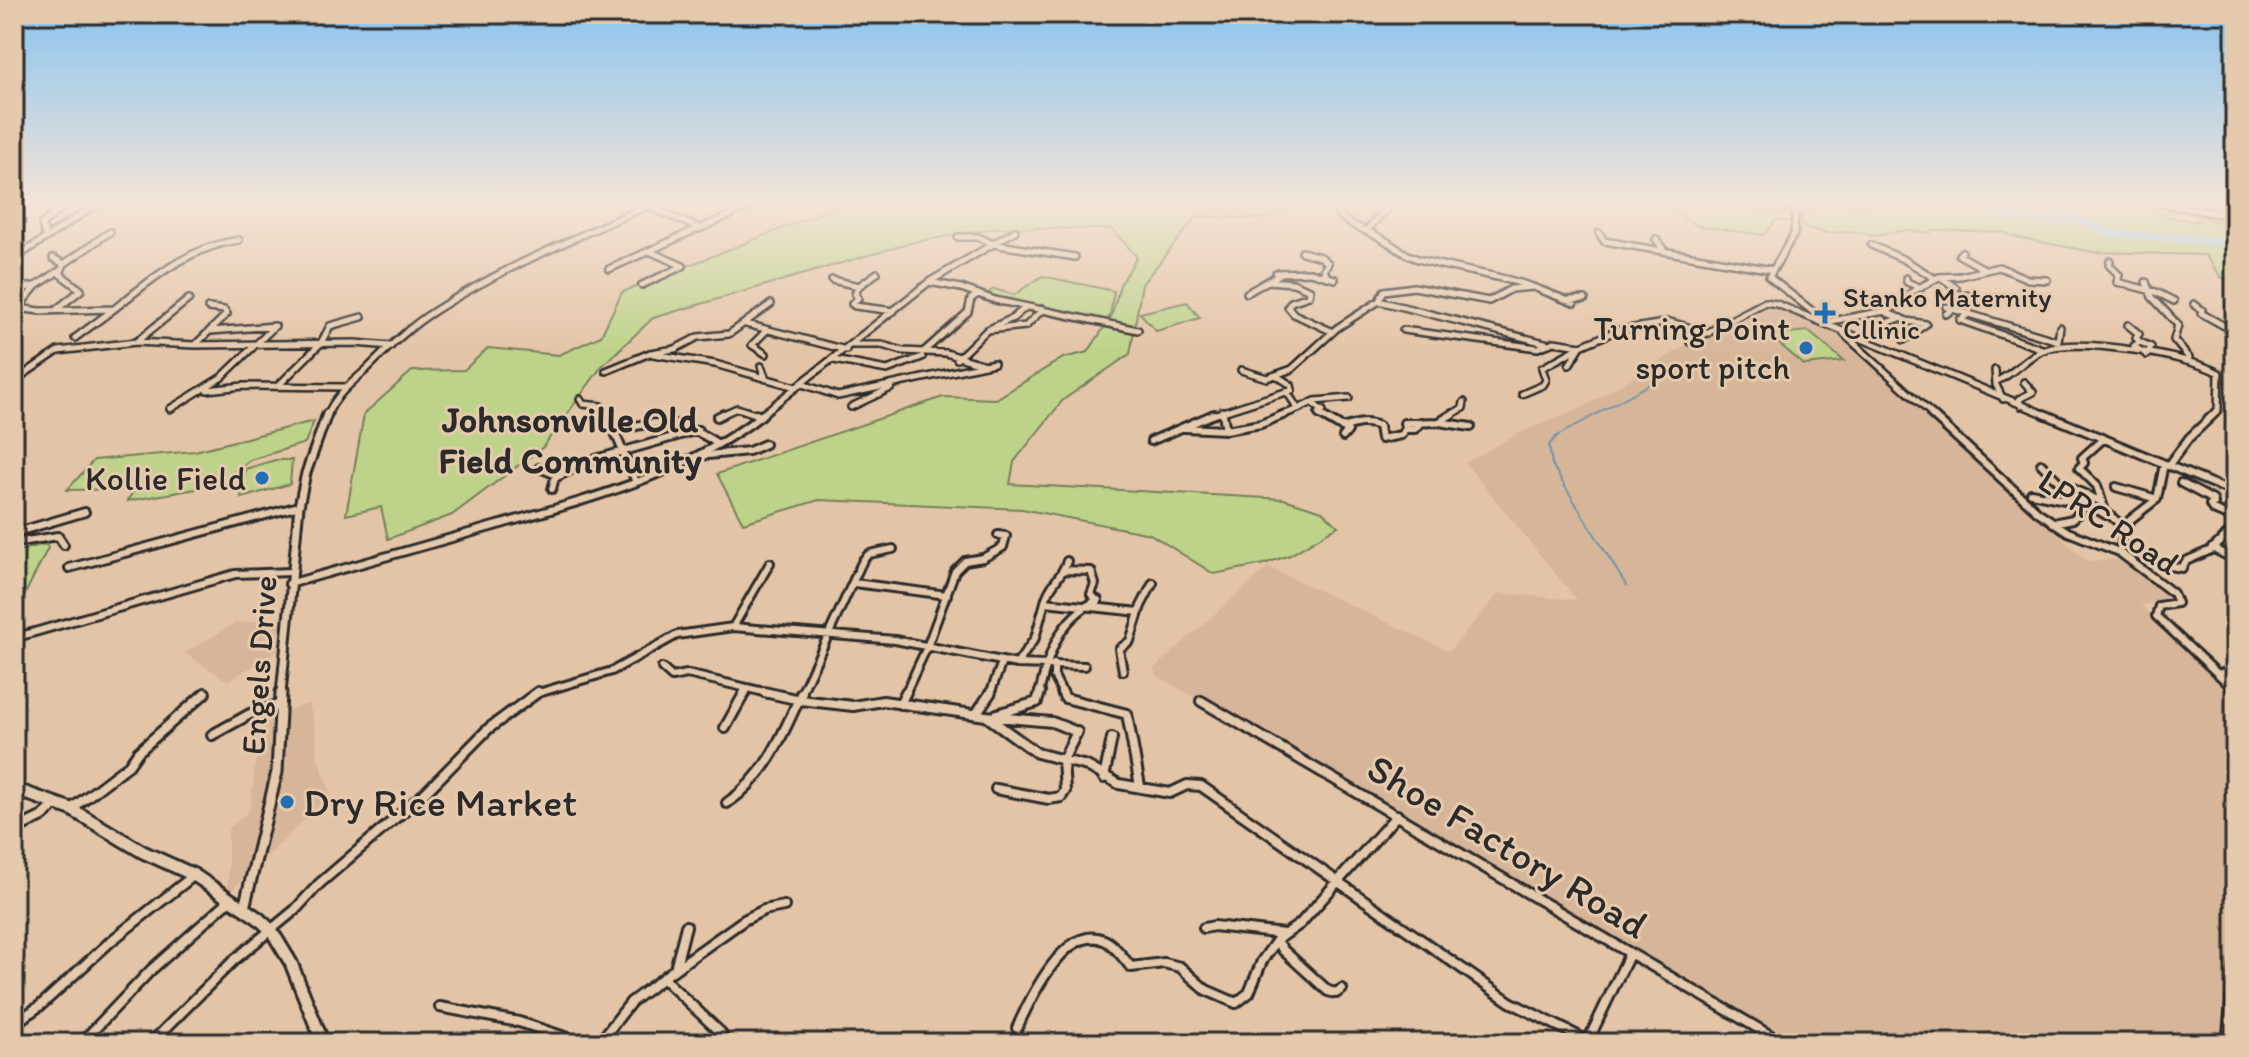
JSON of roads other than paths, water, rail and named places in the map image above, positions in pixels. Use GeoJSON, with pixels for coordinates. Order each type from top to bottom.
{"type":"FeatureCollection","features":[{"type":"Feature","properties":{"kind":"main road"},"geometry":{"type":"LineString","coordinates":[[14,789],[71,809],[143,852],[194,875],[271,930],[291,963],[323,1043]]}},
{"type":"Feature","properties":{"kind":"street"},"geometry":{"type":"LineString","coordinates":[[14,290],[36,286],[61,274],[64,264],[79,253]]}},
{"type":"Feature","properties":{"kind":"street"},"geometry":{"type":"LineString","coordinates":[[75,338],[191,253]]}},
{"type":"Feature","properties":{"kind":"street","name":"Engels Drive"},"geometry":{"type":"LineString","coordinates":[[244,908],[277,772],[289,584],[299,506],[323,422],[335,399],[413,326],[485,281],[545,253]]}},
{"type":"Feature","properties":{"kind":"street"},"geometry":{"type":"LineString","coordinates":[[609,269],[644,253]]}},
{"type":"Feature","properties":{"kind":"street"},"geometry":{"type":"LineString","coordinates":[[642,285],[683,266],[654,253]]}},
{"type":"Feature","properties":{"kind":"street"},"geometry":{"type":"LineString","coordinates":[[289,584],[566,506],[636,482],[694,456],[761,416],[929,282],[977,253]]}},
{"type":"Feature","properties":{"kind":"street"},"geometry":{"type":"LineString","coordinates":[[1052,253],[1075,257]]}},
{"type":"Feature","properties":{"kind":"street"},"geometry":{"type":"LineString","coordinates":[[1307,253],[1321,257],[1328,263],[1324,270],[1327,277]]}},
{"type":"Feature","properties":{"kind":"street"},"geometry":{"type":"LineString","coordinates":[[1404,253],[1498,275],[1570,301]]}},
{"type":"Feature","properties":{"kind":"street"},"geometry":{"type":"LineString","coordinates":[[1686,253],[1773,270]]}},
{"type":"Feature","properties":{"kind":"street"},"geometry":{"type":"LineString","coordinates":[[1783,253],[1770,280],[1840,331],[2235,493]]}},
{"type":"Feature","properties":{"kind":"street"},"geometry":{"type":"LineString","coordinates":[[1890,253],[1956,288],[1952,291],[1959,294],[1958,298],[1972,299],[1967,295]]}},
{"type":"Feature","properties":{"kind":"street"},"geometry":{"type":"LineString","coordinates":[[1961,253],[1986,270]]}},
{"type":"Feature","properties":{"kind":"street"},"geometry":{"type":"LineString","coordinates":[[53,258],[64,264]]}},
{"type":"Feature","properties":{"kind":"street"},"geometry":{"type":"LineString","coordinates":[[2110,261],[2109,265],[2119,275],[2117,282],[2174,301]]}},
{"type":"Feature","properties":{"kind":"street"},"geometry":{"type":"LineString","coordinates":[[1690,342],[1765,302],[1826,322],[1885,312],[1936,278],[1999,267],[2028,279],[2047,280]]}},
{"type":"Feature","properties":{"kind":"street"},"geometry":{"type":"LineString","coordinates":[[1247,293],[1278,273],[1310,272],[1335,279]]}},
{"type":"Feature","properties":{"kind":"street"},"geometry":{"type":"LineString","coordinates":[[877,273],[859,286],[855,294],[858,298],[852,304],[894,311]]}},
{"type":"Feature","properties":{"kind":"street"},"geometry":{"type":"LineString","coordinates":[[57,309],[81,290],[61,274]]}},
{"type":"Feature","properties":{"kind":"street"},"geometry":{"type":"LineString","coordinates":[[1906,278],[1907,282],[1921,288]]}},
{"type":"Feature","properties":{"kind":"street"},"geometry":{"type":"LineString","coordinates":[[832,280],[859,286]]}},
{"type":"Feature","properties":{"kind":"street"},"geometry":{"type":"LineString","coordinates":[[1268,281],[1293,283],[1310,290],[1309,296],[1291,302],[1288,307],[1294,314],[1333,332]]}},
{"type":"Feature","properties":{"kind":"street"},"geometry":{"type":"LineString","coordinates":[[929,282],[1026,307],[1138,330]]}},
{"type":"Feature","properties":{"kind":"street"},"geometry":{"type":"LineString","coordinates":[[2119,552],[2124,528],[2157,499],[2166,465],[2218,410],[2219,373],[2184,355],[2174,340],[2178,325],[2152,297],[2146,282]]}},
{"type":"Feature","properties":{"kind":"street"},"geometry":{"type":"LineString","coordinates":[[36,286],[18,308],[40,311],[114,309]]}},
{"type":"Feature","properties":{"kind":"street"},"geometry":{"type":"LineString","coordinates":[[1241,370],[1259,377],[1277,376],[1298,364],[1333,332],[1379,301],[1384,291],[1403,286],[1489,301],[1511,289],[1533,287]]}},
{"type":"Feature","properties":{"kind":"street"},"geometry":{"type":"LineString","coordinates":[[922,355],[968,312],[971,299],[978,294]]}},
{"type":"Feature","properties":{"kind":"street"},"geometry":{"type":"LineString","coordinates":[[136,342],[189,299]]}},
{"type":"Feature","properties":{"kind":"street"},"geometry":{"type":"LineString","coordinates":[[1557,300],[1585,299]]}},
{"type":"Feature","properties":{"kind":"street"},"geometry":{"type":"LineString","coordinates":[[1379,301],[1549,344],[1581,346]]}},
{"type":"Feature","properties":{"kind":"street"},"geometry":{"type":"LineString","coordinates":[[1947,303],[1955,309],[2007,328],[2058,341]]}},
{"type":"Feature","properties":{"kind":"street"},"geometry":{"type":"LineString","coordinates":[[606,371],[650,353],[675,349],[698,337],[729,334],[771,304]]}},
{"type":"Feature","properties":{"kind":"street"},"geometry":{"type":"LineString","coordinates":[[2194,304],[2207,318],[2233,332]]}},
{"type":"Feature","properties":{"kind":"street"},"geometry":{"type":"LineString","coordinates":[[957,359],[987,330],[1013,318],[1026,307]]}},
{"type":"Feature","properties":{"kind":"street"},"geometry":{"type":"LineString","coordinates":[[195,345],[227,314],[224,310],[208,308]]}},
{"type":"Feature","properties":{"kind":"street"},"geometry":{"type":"LineString","coordinates":[[987,330],[1025,328],[1039,317],[1043,309]]}},
{"type":"Feature","properties":{"kind":"street"},"geometry":{"type":"LineString","coordinates":[[1946,314],[1955,309]]}},
{"type":"Feature","properties":{"kind":"street"},"geometry":{"type":"LineString","coordinates":[[1885,312],[1926,324],[1904,340]]}},
{"type":"Feature","properties":{"kind":"street"},"geometry":{"type":"LineString","coordinates":[[1970,313],[1960,320],[2045,350]]}},
{"type":"Feature","properties":{"kind":"street"},"geometry":{"type":"LineString","coordinates":[[278,386],[321,343],[330,326],[362,317]]}},
{"type":"Feature","properties":{"kind":"street"},"geometry":{"type":"LineString","coordinates":[[1878,327],[1889,327],[1889,322],[1901,318]]}},
{"type":"Feature","properties":{"kind":"street"},"geometry":{"type":"LineString","coordinates":[[1522,394],[1543,385],[1546,380],[1542,368],[1546,365],[1616,331],[1670,322],[1709,333]]}},
{"type":"Feature","properties":{"kind":"street"},"geometry":{"type":"LineString","coordinates":[[746,324],[846,350]]}},
{"type":"Feature","properties":{"kind":"street"},"geometry":{"type":"LineString","coordinates":[[2128,325],[2139,334],[2136,338],[2140,342],[2151,347],[2147,355]]}},
{"type":"Feature","properties":{"kind":"street"},"geometry":{"type":"LineString","coordinates":[[170,409],[205,391],[275,326],[211,331]]}},
{"type":"Feature","properties":{"kind":"street"},"geometry":{"type":"LineString","coordinates":[[2053,347],[2058,341],[2060,327]]}},
{"type":"Feature","properties":{"kind":"street"},"geometry":{"type":"LineString","coordinates":[[766,354],[752,345],[767,330]]}},
{"type":"Feature","properties":{"kind":"street"},"geometry":{"type":"LineString","coordinates":[[1403,330],[1538,348],[1549,344]]}},
{"type":"Feature","properties":{"kind":"street","name":"LPRC Road"},"geometry":{"type":"LineString","coordinates":[[1840,331],[2053,523],[2119,552],[2173,593],[2177,603],[2159,606],[2156,616],[2235,690]]}},
{"type":"Feature","properties":{"kind":"street"},"geometry":{"type":"LineString","coordinates":[[1479,334],[1487,341]]}},
{"type":"Feature","properties":{"kind":"street"},"geometry":{"type":"LineString","coordinates":[[1519,339],[1530,338]]}},
{"type":"Feature","properties":{"kind":"street"},"geometry":{"type":"LineString","coordinates":[[14,381],[58,351],[136,342],[391,346]]}},
{"type":"Feature","properties":{"kind":"street"},"geometry":{"type":"LineString","coordinates":[[852,345],[882,345],[922,355]]}},
{"type":"Feature","properties":{"kind":"street"},"geometry":{"type":"LineString","coordinates":[[1569,365],[1581,346]]}},
{"type":"Feature","properties":{"kind":"street"},"geometry":{"type":"LineString","coordinates":[[1997,381],[2053,347],[2192,360]]}},
{"type":"Feature","properties":{"kind":"street"},"geometry":{"type":"LineString","coordinates":[[650,353],[684,357],[838,396],[991,364],[957,359],[946,353],[922,355],[887,370],[834,360]]}},
{"type":"Feature","properties":{"kind":"street"},"geometry":{"type":"LineString","coordinates":[[761,366],[766,379]]}},
{"type":"Feature","properties":{"kind":"street"},"geometry":{"type":"LineString","coordinates":[[887,370],[885,376],[890,381],[903,384]]}},
{"type":"Feature","properties":{"kind":"street"},"geometry":{"type":"LineString","coordinates":[[1995,370],[2003,399]]}},
{"type":"Feature","properties":{"kind":"street"},"geometry":{"type":"LineString","coordinates":[[1151,441],[1222,411],[1292,390],[1291,385],[1277,376]]}},
{"type":"Feature","properties":{"kind":"street"},"geometry":{"type":"LineString","coordinates":[[2021,406],[2019,399],[2033,392],[2024,382]]}},
{"type":"Feature","properties":{"kind":"street"},"geometry":{"type":"LineString","coordinates":[[205,391],[278,386],[347,387]]}},
{"type":"Feature","properties":{"kind":"street"},"geometry":{"type":"LineString","coordinates":[[851,407],[894,386]]}},
{"type":"Feature","properties":{"kind":"street"},"geometry":{"type":"LineString","coordinates":[[1287,392],[1293,395],[1294,407],[1298,409]]}},
{"type":"Feature","properties":{"kind":"street"},"geometry":{"type":"LineString","coordinates":[[1183,428],[1226,430],[1261,424],[1312,403],[1349,398]]}},
{"type":"Feature","properties":{"kind":"street"},"geometry":{"type":"LineString","coordinates":[[580,399],[583,404],[601,406],[636,482]]}},
{"type":"Feature","properties":{"kind":"street"},"geometry":{"type":"LineString","coordinates":[[1439,422],[1463,408],[1464,402]]}},
{"type":"Feature","properties":{"kind":"street"},"geometry":{"type":"LineString","coordinates":[[1312,403],[1323,411],[1319,414],[1321,416],[1348,431],[1343,437]]}},
{"type":"Feature","properties":{"kind":"street"},"geometry":{"type":"LineString","coordinates":[[717,417],[737,408],[761,416]]}},
{"type":"Feature","properties":{"kind":"street"},"geometry":{"type":"LineString","coordinates":[[1222,411],[1226,430]]}},
{"type":"Feature","properties":{"kind":"street"},"geometry":{"type":"LineString","coordinates":[[615,431],[667,419],[698,430],[718,444]]}},
{"type":"Feature","properties":{"kind":"street"},"geometry":{"type":"LineString","coordinates":[[1342,428],[1364,421],[1374,423],[1379,426],[1381,439],[1404,434],[1405,429],[1415,429],[1421,422]]}},
{"type":"Feature","properties":{"kind":"street"},"geometry":{"type":"LineString","coordinates":[[1404,423],[1439,422],[1471,427]]}},
{"type":"Feature","properties":{"kind":"street"},"geometry":{"type":"LineString","coordinates":[[552,489],[557,475],[583,461],[666,443],[698,430]]}},
{"type":"Feature","properties":{"kind":"street"},"geometry":{"type":"LineString","coordinates":[[2103,439],[2082,458],[2084,463],[2079,468],[2097,486],[2105,511],[2124,528]]}},
{"type":"Feature","properties":{"kind":"street"},"geometry":{"type":"LineString","coordinates":[[694,456],[749,451],[765,444]]}},
{"type":"Feature","properties":{"kind":"street"},"geometry":{"type":"LineString","coordinates":[[2041,464],[2046,473],[2067,490],[2124,528]]}},
{"type":"Feature","properties":{"kind":"street"},"geometry":{"type":"LineString","coordinates":[[539,468],[557,475]]}},
{"type":"Feature","properties":{"kind":"street"},"geometry":{"type":"LineString","coordinates":[[2181,483],[2213,500],[2210,506],[2213,510],[2235,519]]}},
{"type":"Feature","properties":{"kind":"street"},"geometry":{"type":"LineString","coordinates":[[2116,487],[2157,499]]}},
{"type":"Feature","properties":{"kind":"street"},"geometry":{"type":"LineString","coordinates":[[2053,523],[2073,519],[2081,511],[2064,497],[2067,490]]}},
{"type":"Feature","properties":{"kind":"street"},"geometry":{"type":"LineString","coordinates":[[2067,490],[2102,502]]}},
{"type":"Feature","properties":{"kind":"street"},"geometry":{"type":"LineString","coordinates":[[2031,493],[2068,501]]}},
{"type":"Feature","properties":{"kind":"street"},"geometry":{"type":"LineString","coordinates":[[69,568],[299,506]]}},
{"type":"Feature","properties":{"kind":"street"},"geometry":{"type":"LineString","coordinates":[[14,533],[85,512]]}},
{"type":"Feature","properties":{"kind":"street"},"geometry":{"type":"LineString","coordinates":[[2170,566],[2182,568],[2186,561],[2212,548],[2235,527]]}},
{"type":"Feature","properties":{"kind":"street"},"geometry":{"type":"LineString","coordinates":[[900,704],[927,647],[955,571],[965,561],[983,558],[1003,547],[1006,536],[998,535]]}},
{"type":"Feature","properties":{"kind":"street"},"geometry":{"type":"LineString","coordinates":[[14,543],[58,536],[64,545]]}},
{"type":"Feature","properties":{"kind":"street"},"geometry":{"type":"LineString","coordinates":[[2212,548],[2233,556]]}},
{"type":"Feature","properties":{"kind":"street"},"geometry":{"type":"LineString","coordinates":[[727,803],[737,797],[769,761],[863,560],[869,554],[893,549]]}},
{"type":"Feature","properties":{"kind":"street"},"geometry":{"type":"LineString","coordinates":[[1017,664],[1035,638],[1045,602],[1067,561]]}},
{"type":"Feature","properties":{"kind":"street"},"geometry":{"type":"LineString","coordinates":[[733,627],[770,563]]}},
{"type":"Feature","properties":{"kind":"street"},"geometry":{"type":"LineString","coordinates":[[1063,570],[1091,571],[1095,584],[1091,594],[1098,604]]}},
{"type":"Feature","properties":{"kind":"street"},"geometry":{"type":"LineString","coordinates":[[14,638],[235,574],[291,572]]}},
{"type":"Feature","properties":{"kind":"street"},"geometry":{"type":"LineString","coordinates":[[854,583],[947,595]]}},
{"type":"Feature","properties":{"kind":"street"},"geometry":{"type":"LineString","coordinates":[[1123,671],[1119,649],[1130,641],[1153,583]]}},
{"type":"Feature","properties":{"kind":"street"},"geometry":{"type":"LineString","coordinates":[[1045,602],[1098,604],[1139,612]]}},
{"type":"Feature","properties":{"kind":"street"},"geometry":{"type":"LineString","coordinates":[[986,716],[1037,702],[1051,663],[1054,636],[1083,605]]}},
{"type":"Feature","properties":{"kind":"street"},"geometry":{"type":"LineString","coordinates":[[151,1043],[233,961],[306,901],[319,884],[426,792],[488,729],[528,696],[540,690],[612,671],[677,635],[733,627],[895,640],[1017,664],[1085,666]]}},
{"type":"Feature","properties":{"kind":"street"},"geometry":{"type":"LineString","coordinates":[[976,714],[993,689],[1002,662]]}},
{"type":"Feature","properties":{"kind":"street"},"geometry":{"type":"LineString","coordinates":[[1051,663],[1065,698],[1127,714],[1140,786]]}},
{"type":"Feature","properties":{"kind":"street"},"geometry":{"type":"LineString","coordinates":[[662,668],[672,677],[687,674],[800,700],[853,706],[883,701],[1052,722],[1076,729],[1076,737],[1063,760],[1065,791],[1061,797],[1049,799],[996,789]]}},
{"type":"Feature","properties":{"kind":"street"},"geometry":{"type":"LineString","coordinates":[[2217,674],[2235,670]]}},
{"type":"Feature","properties":{"kind":"street"},"geometry":{"type":"LineString","coordinates":[[725,728],[746,689]]}},
{"type":"Feature","properties":{"kind":"street"},"geometry":{"type":"LineString","coordinates":[[71,809],[129,765],[138,752],[205,693]]}},
{"type":"Feature","properties":{"kind":"street","name":"Shoe Factory Road"},"geometry":{"type":"LineString","coordinates":[[1201,701],[1783,1043]]}},
{"type":"Feature","properties":{"kind":"street"},"geometry":{"type":"LineString","coordinates":[[212,735],[250,714],[281,704]]}},
{"type":"Feature","properties":{"kind":"street"},"geometry":{"type":"LineString","coordinates":[[986,716],[1037,753],[1087,766],[1119,784],[1170,793],[1194,784],[1208,789],[1510,1002],[1588,1042],[1630,953]]}},
{"type":"Feature","properties":{"kind":"street"},"geometry":{"type":"LineString","coordinates":[[1104,778],[1112,738]]}},
{"type":"Feature","properties":{"kind":"street"},"geometry":{"type":"LineString","coordinates":[[14,830],[43,816],[57,803]]}},
{"type":"Feature","properties":{"kind":"street"},"geometry":{"type":"LineString","coordinates":[[1017,1028],[1027,1003],[1054,963],[1088,937],[1106,940],[1131,967],[1164,963],[1180,967],[1206,990],[1236,1003],[1249,993],[1262,961],[1281,937],[1300,924],[1397,815]]}},
{"type":"Feature","properties":{"kind":"street"},"geometry":{"type":"LineString","coordinates":[[14,1024],[41,1005],[111,941],[194,875]]}},
{"type":"Feature","properties":{"kind":"street"},"geometry":{"type":"LineString","coordinates":[[86,1038],[151,970],[231,899]]}},
{"type":"Feature","properties":{"kind":"street"},"geometry":{"type":"LineString","coordinates":[[599,1043],[631,1002],[675,969],[744,920],[764,910],[784,906]]}},
{"type":"Feature","properties":{"kind":"street"},"geometry":{"type":"LineString","coordinates":[[675,969],[686,926]]}},
{"type":"Feature","properties":{"kind":"street"},"geometry":{"type":"LineString","coordinates":[[1204,928],[1214,926],[1281,937]]}},
{"type":"Feature","properties":{"kind":"street"},"geometry":{"type":"LineString","coordinates":[[1281,937],[1283,950],[1328,991],[1336,993],[1342,989]]}},
{"type":"Feature","properties":{"kind":"street"},"geometry":{"type":"LineString","coordinates":[[2227,1043],[2235,964]]}},
{"type":"Feature","properties":{"kind":"street"},"geometry":{"type":"LineString","coordinates":[[664,979],[720,1032],[726,1043]]}},
{"type":"Feature","properties":{"kind":"street"},"geometry":{"type":"LineString","coordinates":[[440,1007],[519,1022],[583,1043]]}},
{"type":"Feature","properties":{"kind":"waterway"},"geometry":{"type":"LineString","coordinates":[[1626,585],[1558,475],[1552,464],[1549,445],[1557,436],[1682,366]]}},
{"type":"Feature","properties":{"kind":"place","name":"Stanko Maternity Cllinic"},"geometry":{"type":"Point","coordinates":[1825,313]}},
{"type":"Feature","properties":{"kind":"place","name":"Turning Point sport pitch"},"geometry":{"type":"Point","coordinates":[1806,348]}},
{"type":"Feature","properties":{"kind":"place","name":"Kollie Field"},"geometry":{"type":"Point","coordinates":[262,478]}},
{"type":"Feature","properties":{"kind":"place","name":"Dry Rice Market"},"geometry":{"type":"Point","coordinates":[287,802]}},
{"type":"Feature","properties":{"kind":"district","name":"Johnsonville Old Field Community"},"geometry":{"type":"Point","coordinates":[570,440]}}]}
